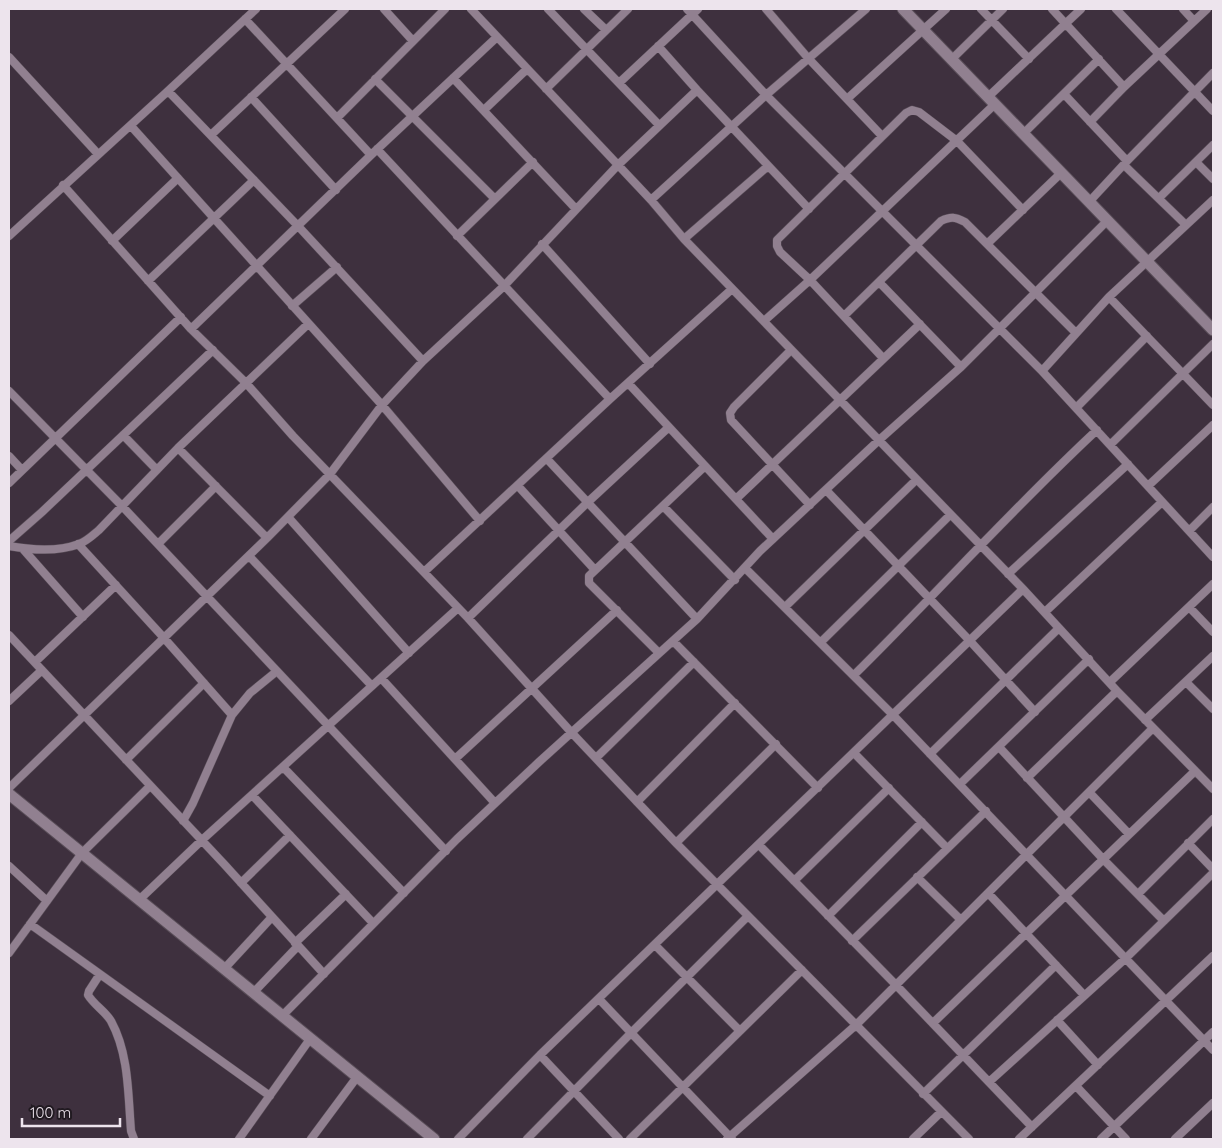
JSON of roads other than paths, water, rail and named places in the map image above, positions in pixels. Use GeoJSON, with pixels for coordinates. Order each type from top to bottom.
{"type":"FeatureCollection","features":[{"type":"Feature","properties":{"kind":"main road"},"geometry":{"type":"LineString","coordinates":[[903,9],[1213,330]]}},
{"type":"Feature","properties":{"kind":"main road"},"geometry":{"type":"LineString","coordinates":[[9,794],[434,1139]]}},
{"type":"Feature","properties":{"kind":"street"},"geometry":{"type":"LineString","coordinates":[[9,236],[63,185],[131,126],[256,9]]}},
{"type":"Feature","properties":{"kind":"street"},"geometry":{"type":"LineString","coordinates":[[211,135],[344,9]]}},
{"type":"Feature","properties":{"kind":"street"},"geometry":{"type":"LineString","coordinates":[[384,9],[413,41]]}},
{"type":"Feature","properties":{"kind":"street"},"geometry":{"type":"LineString","coordinates":[[337,118],[445,9]]}},
{"type":"Feature","properties":{"kind":"street"},"geometry":{"type":"LineString","coordinates":[[471,9],[651,200],[684,239],[1023,589],[1117,691],[1213,789]]}},
{"type":"Feature","properties":{"kind":"street"},"geometry":{"type":"LineString","coordinates":[[548,9],[659,125]]}},
{"type":"Feature","properties":{"kind":"street"},"geometry":{"type":"LineString","coordinates":[[584,9],[606,30]]}},
{"type":"Feature","properties":{"kind":"street"},"geometry":{"type":"LineString","coordinates":[[546,89],[628,9]]}},
{"type":"Feature","properties":{"kind":"street"},"geometry":{"type":"LineString","coordinates":[[766,9],[808,58],[882,136]]}},
{"type":"Feature","properties":{"kind":"street"},"geometry":{"type":"LineString","coordinates":[[772,15],[778,9]]}},
{"type":"Feature","properties":{"kind":"street"},"geometry":{"type":"LineString","coordinates":[[651,200],[766,95],[866,9]]}},
{"type":"Feature","properties":{"kind":"street"},"geometry":{"type":"LineString","coordinates":[[847,99],[946,9]]}},
{"type":"Feature","properties":{"kind":"street"},"geometry":{"type":"LineString","coordinates":[[981,9],[1029,59]]}},
{"type":"Feature","properties":{"kind":"street"},"geometry":{"type":"LineString","coordinates":[[952,60],[1004,9]]}},
{"type":"Feature","properties":{"kind":"street"},"geometry":{"type":"LineString","coordinates":[[1052,9],[1124,87]]}},
{"type":"Feature","properties":{"kind":"street"},"geometry":{"type":"LineString","coordinates":[[764,322],[957,141],[1029,59],[1081,9]]}},
{"type":"Feature","properties":{"kind":"street"},"geometry":{"type":"LineString","coordinates":[[1116,9],[1213,111]]}},
{"type":"Feature","properties":{"kind":"street"},"geometry":{"type":"LineString","coordinates":[[1183,9],[1194,21]]}},
{"type":"Feature","properties":{"kind":"street"},"geometry":{"type":"LineString","coordinates":[[1090,122],[1124,87],[1207,9]]}},
{"type":"Feature","properties":{"kind":"street"},"geometry":{"type":"LineString","coordinates":[[619,83],[693,11],[766,95],[1042,371],[1213,557]]}},
{"type":"Feature","properties":{"kind":"street"},"geometry":{"type":"LineString","coordinates":[[245,19],[337,118],[374,152],[457,236],[610,399]]}},
{"type":"Feature","properties":{"kind":"street"},"geometry":{"type":"LineString","coordinates":[[191,328],[497,37]]}},
{"type":"Feature","properties":{"kind":"street"},"geometry":{"type":"LineString","coordinates":[[658,46],[809,210]]}},
{"type":"Feature","properties":{"kind":"street"},"geometry":{"type":"LineString","coordinates":[[9,57],[98,154]]}},
{"type":"Feature","properties":{"kind":"street"},"geometry":{"type":"LineString","coordinates":[[1023,134],[1099,59]]}},
{"type":"Feature","properties":{"kind":"street"},"geometry":{"type":"LineString","coordinates":[[484,110],[527,69]]}},
{"type":"Feature","properties":{"kind":"street"},"geometry":{"type":"LineString","coordinates":[[1089,202],[1213,73]]}},
{"type":"Feature","properties":{"kind":"street"},"geometry":{"type":"LineString","coordinates":[[454,78],[576,208]]}},
{"type":"Feature","properties":{"kind":"street"},"geometry":{"type":"LineString","coordinates":[[375,79],[496,198]]}},
{"type":"Feature","properties":{"kind":"street"},"geometry":{"type":"LineString","coordinates":[[9,788],[267,538],[330,474],[382,405],[423,361],[504,286],[618,165],[697,90]]}},
{"type":"Feature","properties":{"kind":"street"},"geometry":{"type":"LineString","coordinates":[[168,91],[337,267],[423,361]]}},
{"type":"Feature","properties":{"kind":"street"},"geometry":{"type":"LineString","coordinates":[[1064,94],[1126,163],[1186,224]]}},
{"type":"Feature","properties":{"kind":"street"},"geometry":{"type":"LineString","coordinates":[[251,97],[336,190]]}},
{"type":"Feature","properties":{"kind":"street"},"geometry":{"type":"LineString","coordinates":[[883,358],[810,280],[780,252],[777,240],[845,175],[882,136],[906,113],[912,110],[919,112],[957,141],[1023,210]]}},
{"type":"Feature","properties":{"kind":"street"},"geometry":{"type":"LineString","coordinates":[[131,126],[382,405],[480,521]]}},
{"type":"Feature","properties":{"kind":"street"},"geometry":{"type":"LineString","coordinates":[[1159,198],[1213,145]]}},
{"type":"Feature","properties":{"kind":"street"},"geometry":{"type":"LineString","coordinates":[[457,236],[533,162]]}},
{"type":"Feature","properties":{"kind":"street"},"geometry":{"type":"LineString","coordinates":[[1196,162],[1213,179]]}},
{"type":"Feature","properties":{"kind":"street"},"geometry":{"type":"LineString","coordinates":[[684,239],[768,166]]}},
{"type":"Feature","properties":{"kind":"street"},"geometry":{"type":"LineString","coordinates":[[987,244],[1061,173]]}},
{"type":"Feature","properties":{"kind":"street"},"geometry":{"type":"LineString","coordinates":[[112,241],[178,178]]}},
{"type":"Feature","properties":{"kind":"street"},"geometry":{"type":"LineString","coordinates":[[148,281],[254,180]]}},
{"type":"Feature","properties":{"kind":"street"},"geometry":{"type":"LineString","coordinates":[[63,185],[191,328],[246,383],[468,618],[637,802],[922,1094],[969,1139]]}},
{"type":"Feature","properties":{"kind":"street"},"geometry":{"type":"LineString","coordinates":[[1042,371],[1109,297],[1213,200]]}},
{"type":"Feature","properties":{"kind":"street"},"geometry":{"type":"LineString","coordinates":[[844,316],[941,221],[954,217],[965,222],[1076,332]]}},
{"type":"Feature","properties":{"kind":"street"},"geometry":{"type":"LineString","coordinates":[[282,1016],[495,803],[697,619],[773,539],[1000,330],[1107,221]]}},
{"type":"Feature","properties":{"kind":"street"},"geometry":{"type":"LineString","coordinates":[[542,244],[650,364]]}},
{"type":"Feature","properties":{"kind":"street"},"geometry":{"type":"LineString","coordinates":[[292,306],[337,267]]}},
{"type":"Feature","properties":{"kind":"street"},"geometry":{"type":"LineString","coordinates":[[879,282],[961,367]]}},
{"type":"Feature","properties":{"kind":"street"},"geometry":{"type":"LineString","coordinates":[[424,572],[610,399],[732,289]]}},
{"type":"Feature","properties":{"kind":"street"},"geometry":{"type":"LineString","coordinates":[[1109,297],[1213,405]]}},
{"type":"Feature","properties":{"kind":"street"},"geometry":{"type":"LineString","coordinates":[[9,483],[181,317]]}},
{"type":"Feature","properties":{"kind":"street"},"geometry":{"type":"LineString","coordinates":[[9,546],[23,549],[48,549],[78,544],[88,539],[178,448],[308,324]]}},
{"type":"Feature","properties":{"kind":"street"},"geometry":{"type":"LineString","coordinates":[[736,499],[920,324]]}},
{"type":"Feature","properties":{"kind":"street"},"geometry":{"type":"LineString","coordinates":[[1076,408],[1147,336]]}},
{"type":"Feature","properties":{"kind":"street"},"geometry":{"type":"LineString","coordinates":[[1110,445],[1213,344]]}},
{"type":"Feature","properties":{"kind":"street"},"geometry":{"type":"LineString","coordinates":[[9,541],[86,471],[213,350]]}},
{"type":"Feature","properties":{"kind":"street"},"geometry":{"type":"LineString","coordinates":[[791,350],[730,413],[731,420],[810,505]]}},
{"type":"Feature","properties":{"kind":"street"},"geometry":{"type":"LineString","coordinates":[[628,383],[773,539]]}},
{"type":"Feature","properties":{"kind":"street"},"geometry":{"type":"LineString","coordinates":[[10,396],[122,506],[446,851]]}},
{"type":"Feature","properties":{"kind":"street"},"geometry":{"type":"LineString","coordinates":[[1148,486],[1213,425]]}},
{"type":"Feature","properties":{"kind":"street"},"geometry":{"type":"LineString","coordinates":[[468,618],[668,427]]}},
{"type":"Feature","properties":{"kind":"street"},"geometry":{"type":"LineString","coordinates":[[854,675],[929,600],[997,527],[1097,430]]}},
{"type":"Feature","properties":{"kind":"street"},"geometry":{"type":"LineString","coordinates":[[123,436],[157,470]]}},
{"type":"Feature","properties":{"kind":"street"},"geometry":{"type":"LineString","coordinates":[[178,448],[267,538]]}},
{"type":"Feature","properties":{"kind":"street"},"geometry":{"type":"LineString","coordinates":[[9,456],[22,470]]}},
{"type":"Feature","properties":{"kind":"street"},"geometry":{"type":"LineString","coordinates":[[546,459],[697,619]]}},
{"type":"Feature","properties":{"kind":"street"},"geometry":{"type":"LineString","coordinates":[[1008,574],[1128,464]]}},
{"type":"Feature","properties":{"kind":"street"},"geometry":{"type":"LineString","coordinates":[[659,653],[589,583],[589,576],[705,466]]}},
{"type":"Feature","properties":{"kind":"street"},"geometry":{"type":"LineString","coordinates":[[785,607],[916,480]]}},
{"type":"Feature","properties":{"kind":"street"},"geometry":{"type":"LineString","coordinates":[[158,544],[216,486]]}},
{"type":"Feature","properties":{"kind":"street"},"geometry":{"type":"LineString","coordinates":[[518,486],[595,570]]}},
{"type":"Feature","properties":{"kind":"street"},"geometry":{"type":"LineString","coordinates":[[826,490],[1035,712]]}},
{"type":"Feature","properties":{"kind":"street"},"geometry":{"type":"LineString","coordinates":[[1045,612],[1162,502]]}},
{"type":"Feature","properties":{"kind":"street"},"geometry":{"type":"LineString","coordinates":[[663,506],[735,580]]}},
{"type":"Feature","properties":{"kind":"street"},"geometry":{"type":"LineString","coordinates":[[1189,531],[1213,507]]}},
{"type":"Feature","properties":{"kind":"street"},"geometry":{"type":"LineString","coordinates":[[821,642],[950,515]]}},
{"type":"Feature","properties":{"kind":"street"},"geometry":{"type":"LineString","coordinates":[[288,516],[408,653]]}},
{"type":"Feature","properties":{"kind":"street"},"geometry":{"type":"LineString","coordinates":[[78,544],[232,714]]}},
{"type":"Feature","properties":{"kind":"street"},"geometry":{"type":"LineString","coordinates":[[23,549],[83,616]]}},
{"type":"Feature","properties":{"kind":"street"},"geometry":{"type":"LineString","coordinates":[[249,556],[372,686]]}},
{"type":"Feature","properties":{"kind":"street"},"geometry":{"type":"LineString","coordinates":[[745,568],[894,715],[1213,1050]]}},
{"type":"Feature","properties":{"kind":"street"},"geometry":{"type":"LineString","coordinates":[[1110,682],[1213,584]]}},
{"type":"Feature","properties":{"kind":"street"},"geometry":{"type":"LineString","coordinates":[[35,662],[116,585]]}},
{"type":"Feature","properties":{"kind":"street"},"geometry":{"type":"LineString","coordinates":[[458,1139],[540,1055],[1023,589]]}},
{"type":"Feature","properties":{"kind":"street"},"geometry":{"type":"LineString","coordinates":[[1188,607],[1213,632]]}},
{"type":"Feature","properties":{"kind":"street"},"geometry":{"type":"LineString","coordinates":[[139,900],[202,840],[458,608]]}},
{"type":"Feature","properties":{"kind":"street"},"geometry":{"type":"LineString","coordinates":[[455,759],[617,610]]}},
{"type":"Feature","properties":{"kind":"street"},"geometry":{"type":"LineString","coordinates":[[930,754],[1059,628]]}},
{"type":"Feature","properties":{"kind":"street"},"geometry":{"type":"LineString","coordinates":[[9,635],[202,840],[324,974]]}},
{"type":"Feature","properties":{"kind":"street"},"geometry":{"type":"LineString","coordinates":[[673,641],[818,788]]}},
{"type":"Feature","properties":{"kind":"street"},"geometry":{"type":"LineString","coordinates":[[1145,720],[1213,656]]}},
{"type":"Feature","properties":{"kind":"street"},"geometry":{"type":"LineString","coordinates":[[960,784],[1089,659]]}},
{"type":"Feature","properties":{"kind":"street"},"geometry":{"type":"LineString","coordinates":[[596,758],[694,662]]}},
{"type":"Feature","properties":{"kind":"street"},"geometry":{"type":"LineString","coordinates":[[9,701],[42,670]]}},
{"type":"Feature","properties":{"kind":"street"},"geometry":{"type":"LineString","coordinates":[[183,820],[194,803],[232,714],[250,693],[277,671]]}},
{"type":"Feature","properties":{"kind":"street"},"geometry":{"type":"LineString","coordinates":[[381,678],[495,803]]}},
{"type":"Feature","properties":{"kind":"street"},"geometry":{"type":"LineString","coordinates":[[1186,682],[1213,709]]}},
{"type":"Feature","properties":{"kind":"street"},"geometry":{"type":"LineString","coordinates":[[126,760],[204,683]]}},
{"type":"Feature","properties":{"kind":"street"},"geometry":{"type":"LineString","coordinates":[[1027,778],[1117,691]]}},
{"type":"Feature","properties":{"kind":"street"},"geometry":{"type":"LineString","coordinates":[[637,802],[735,704]]}},
{"type":"Feature","properties":{"kind":"street"},"geometry":{"type":"LineString","coordinates":[[599,999],[729,1138],[856,1025],[1153,728]]}},
{"type":"Feature","properties":{"kind":"street"},"geometry":{"type":"LineString","coordinates":[[676,843],[776,744]]}},
{"type":"Feature","properties":{"kind":"street"},"geometry":{"type":"LineString","coordinates":[[999,747],[1103,859],[1164,921]]}},
{"type":"Feature","properties":{"kind":"street"},"geometry":{"type":"LineString","coordinates":[[854,753],[947,848]]}},
{"type":"Feature","properties":{"kind":"street"},"geometry":{"type":"LineString","coordinates":[[283,767],[404,893]]}},
{"type":"Feature","properties":{"kind":"street"},"geometry":{"type":"LineString","coordinates":[[933,1023],[1195,771]]}},
{"type":"Feature","properties":{"kind":"street"},"geometry":{"type":"LineString","coordinates":[[9,953],[82,853],[150,786]]}},
{"type":"Feature","properties":{"kind":"street"},"geometry":{"type":"LineString","coordinates":[[794,881],[889,788]]}},
{"type":"Feature","properties":{"kind":"street"},"geometry":{"type":"LineString","coordinates":[[1089,792],[1129,834]]}},
{"type":"Feature","properties":{"kind":"street"},"geometry":{"type":"LineString","coordinates":[[252,795],[373,923]]}},
{"type":"Feature","properties":{"kind":"street"},"geometry":{"type":"LineString","coordinates":[[852,941],[986,811]]}},
{"type":"Feature","properties":{"kind":"street"},"geometry":{"type":"LineString","coordinates":[[1138,894],[1213,819]]}},
{"type":"Feature","properties":{"kind":"street"},"geometry":{"type":"LineString","coordinates":[[828,916],[922,822]]}},
{"type":"Feature","properties":{"kind":"street"},"geometry":{"type":"LineString","coordinates":[[241,882],[290,835]]}},
{"type":"Feature","properties":{"kind":"street"},"geometry":{"type":"LineString","coordinates":[[1188,843],[1213,869]]}},
{"type":"Feature","properties":{"kind":"street"},"geometry":{"type":"LineString","coordinates":[[759,845],[1032,1127]]}},
{"type":"Feature","properties":{"kind":"street"},"geometry":{"type":"LineString","coordinates":[[9,866],[47,901]]}},
{"type":"Feature","properties":{"kind":"street"},"geometry":{"type":"LineString","coordinates":[[989,1082],[1126,958],[1213,873]]}},
{"type":"Feature","properties":{"kind":"street"},"geometry":{"type":"LineString","coordinates":[[917,877],[961,920]]}},
{"type":"Feature","properties":{"kind":"street"},"geometry":{"type":"LineString","coordinates":[[988,893],[1084,995]]}},
{"type":"Feature","properties":{"kind":"street"},"geometry":{"type":"LineString","coordinates":[[253,993],[296,944],[346,894]]}},
{"type":"Feature","properties":{"kind":"street"},"geometry":{"type":"LineString","coordinates":[[527,1139],[748,916]]}},
{"type":"Feature","properties":{"kind":"street"},"geometry":{"type":"LineString","coordinates":[[224,969],[272,917]]}},
{"type":"Feature","properties":{"kind":"street"},"geometry":{"type":"LineString","coordinates":[[30,924],[270,1096]]}},
{"type":"Feature","properties":{"kind":"street"},"geometry":{"type":"LineString","coordinates":[[655,945],[740,1031]]}},
{"type":"Feature","properties":{"kind":"street"},"geometry":{"type":"LineString","coordinates":[[1019,1139],[1213,956]]}},
{"type":"Feature","properties":{"kind":"street"},"geometry":{"type":"LineString","coordinates":[[922,1094],[1056,964]]}},
{"type":"Feature","properties":{"kind":"street"},"geometry":{"type":"LineString","coordinates":[[630,1139],[802,970]]}},
{"type":"Feature","properties":{"kind":"street"},"geometry":{"type":"LineString","coordinates":[[100,974],[88,995],[111,1020],[120,1042],[124,1057],[131,1131],[134,1139]]}},
{"type":"Feature","properties":{"kind":"street"},"geometry":{"type":"LineString","coordinates":[[1057,1020],[1098,1065]]}},
{"type":"Feature","properties":{"kind":"street"},"geometry":{"type":"LineString","coordinates":[[1101,1139],[1213,1032]]}},
{"type":"Feature","properties":{"kind":"street"},"geometry":{"type":"LineString","coordinates":[[239,1139],[310,1039]]}},
{"type":"Feature","properties":{"kind":"street"},"geometry":{"type":"LineString","coordinates":[[540,1055],[620,1139]]}},
{"type":"Feature","properties":{"kind":"street"},"geometry":{"type":"LineString","coordinates":[[311,1139],[357,1077]]}},
{"type":"Feature","properties":{"kind":"street"},"geometry":{"type":"LineString","coordinates":[[1076,1086],[1126,1139]]}},
{"type":"Feature","properties":{"kind":"street"},"geometry":{"type":"LineString","coordinates":[[1175,1139],[1213,1103]]}},
{"type":"Feature","properties":{"kind":"street"},"geometry":{"type":"LineString","coordinates":[[913,1139],[942,1112]]}}]}
